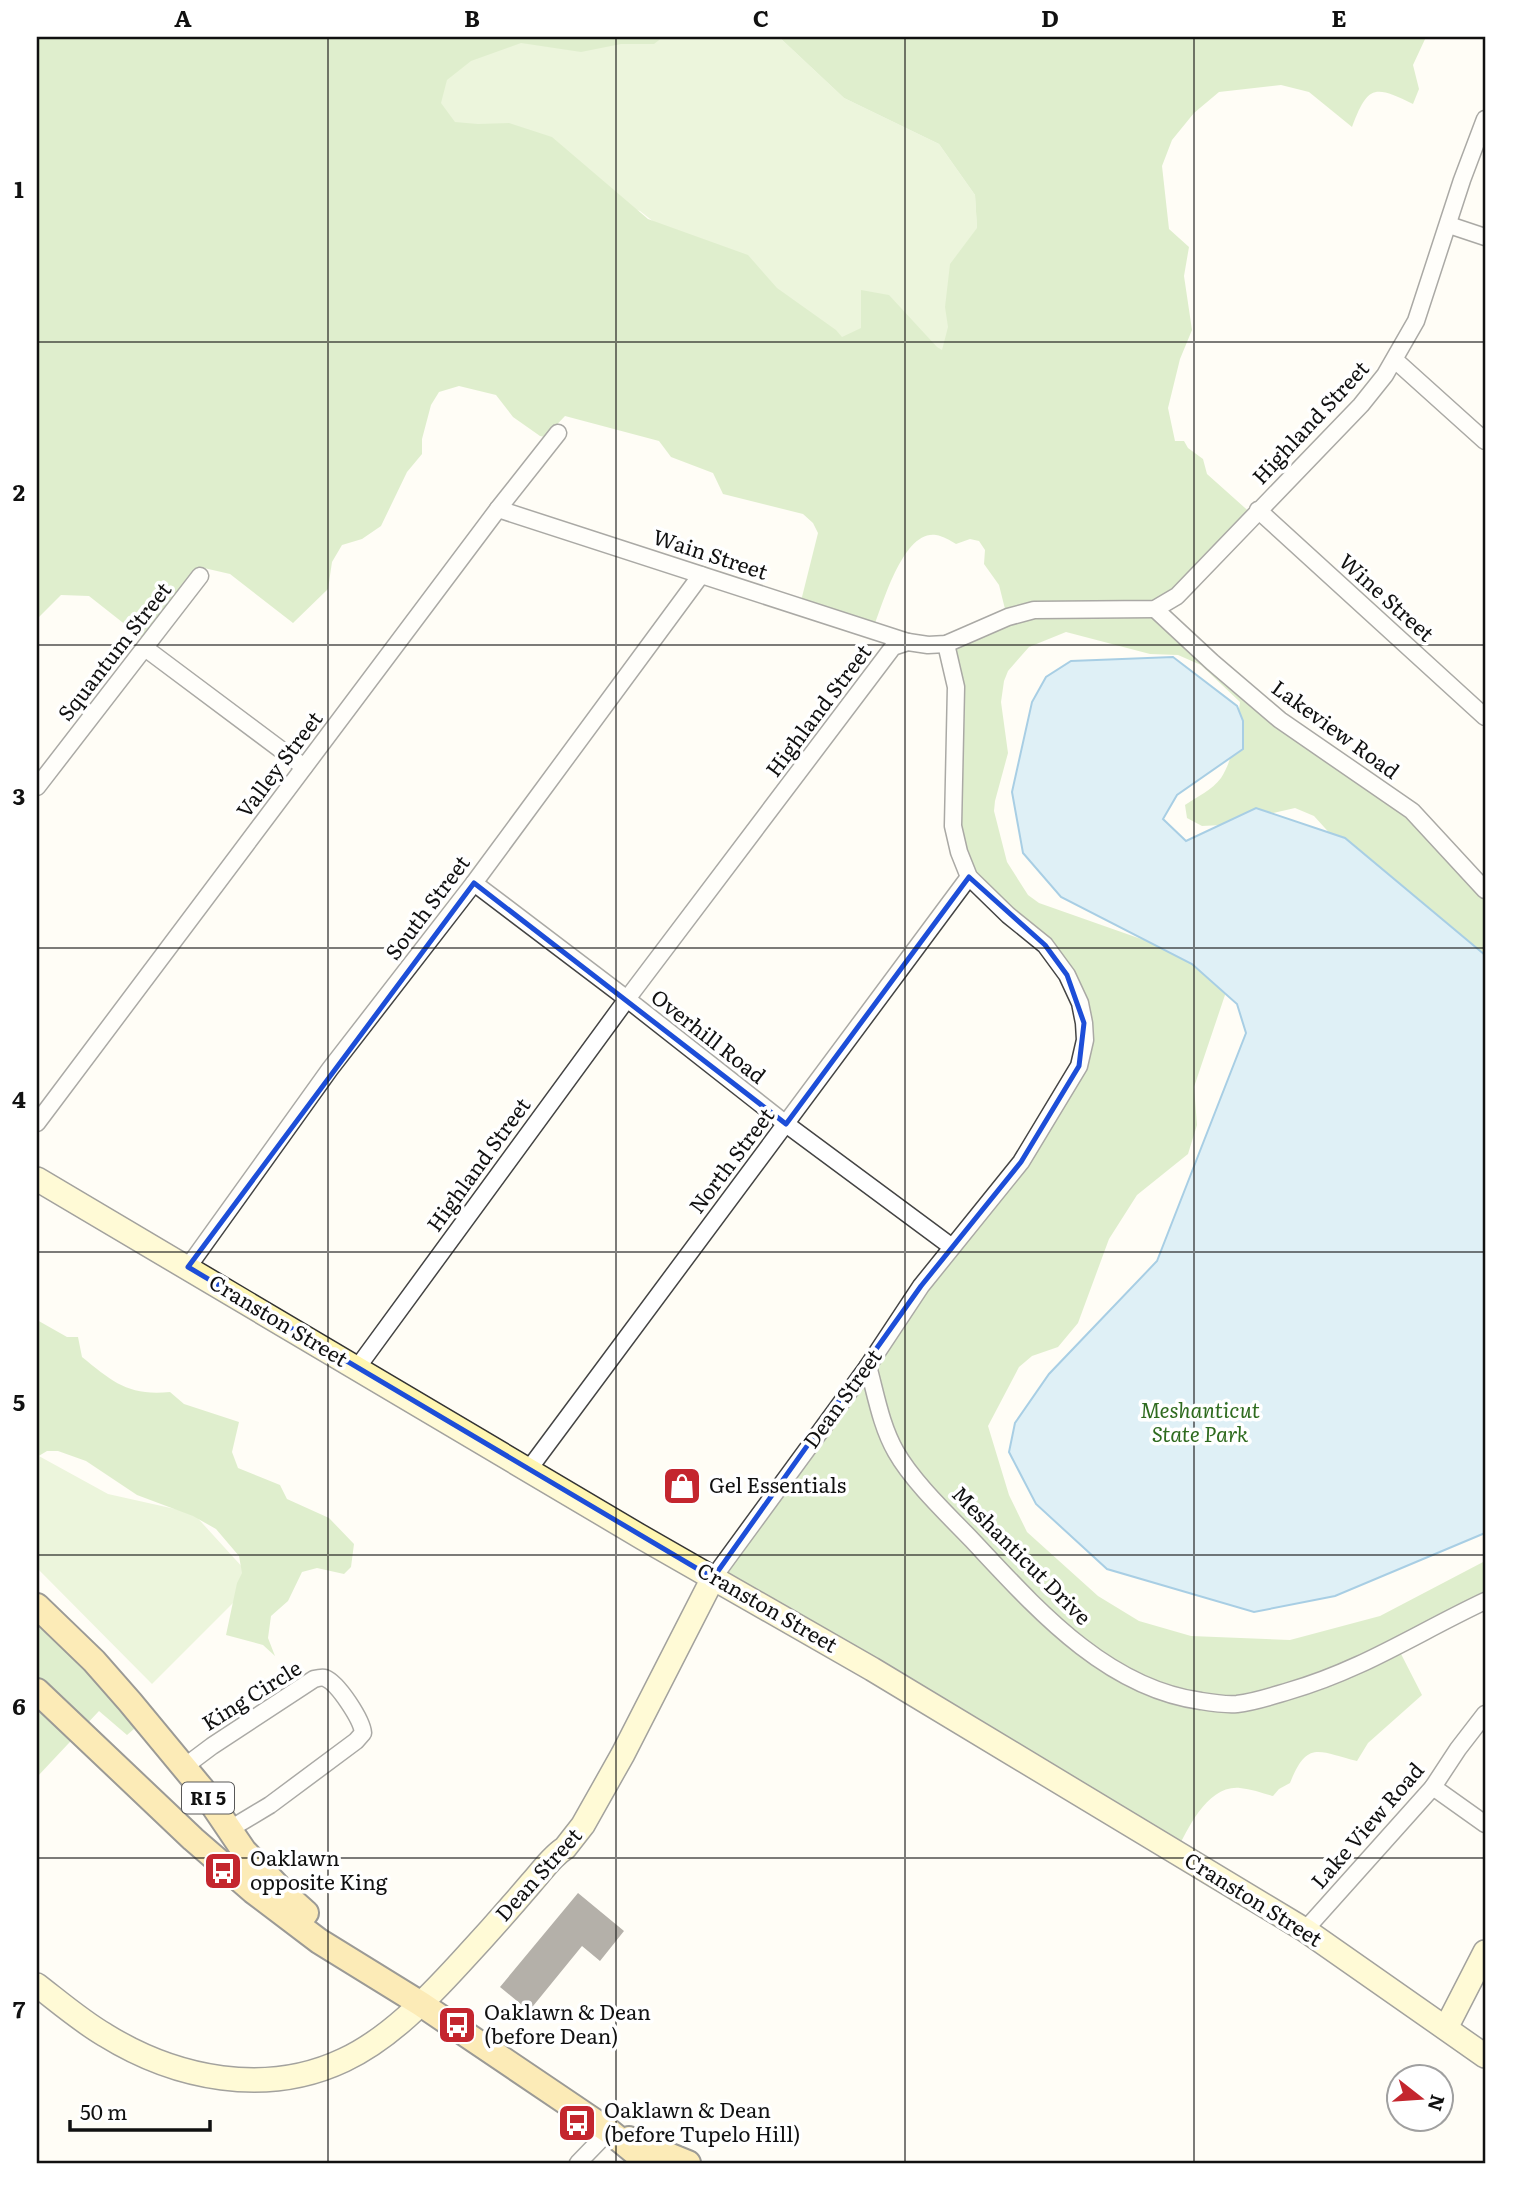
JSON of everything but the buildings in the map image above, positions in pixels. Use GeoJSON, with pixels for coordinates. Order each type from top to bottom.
{"type":"FeatureCollection","features":[{"type":"Feature","properties":{"kind":"main road","name":"RI 5"},"geometry":{"type":"LineString","coordinates":[[37,1606],[94,1661],[184,1767],[244,1851],[286,1895],[365,1962],[385,1983]]}},
{"type":"Feature","properties":{"kind":"main road","name":"RI 5"},"geometry":{"type":"LineString","coordinates":[[37,1691],[253,1891],[319,1941],[421,2004],[609,2131],[648,2163]]}},
{"type":"Feature","properties":{"kind":"main road","name":"RI 5"},"geometry":{"type":"LineString","coordinates":[[609,2131],[688,2163]]}},
{"type":"Feature","properties":{"kind":"street","name":"Highland Street"},"geometry":{"type":"LineString","coordinates":[[1155,609],[1177,596],[1216,557],[1361,405],[1395,360],[1416,321],[1485,119]]}},
{"type":"Feature","properties":{"kind":"street"},"geometry":{"type":"LineString","coordinates":[[1449,225],[1485,237]]}},
{"type":"Feature","properties":{"kind":"street"},"geometry":{"type":"LineString","coordinates":[[1395,360],[1485,441]]}},
{"type":"Feature","properties":{"kind":"street","name":"Valley Street"},"geometry":{"type":"LineString","coordinates":[[37,1123],[558,433]]}},
{"type":"Feature","properties":{"kind":"street","name":"Wain Street"},"geometry":{"type":"LineString","coordinates":[[498,509],[908,642]]}},
{"type":"Feature","properties":{"kind":"street","name":"Wine Street"},"geometry":{"type":"LineString","coordinates":[[1258,510],[1485,717]]}},
{"type":"Feature","properties":{"kind":"street","name":"South Street"},"geometry":{"type":"LineString","coordinates":[[188,1267],[330,1069],[474,883],[701,575]]}},
{"type":"Feature","properties":{"kind":"street","name":"Squantum Street"},"geometry":{"type":"LineString","coordinates":[[37,787],[200,576]]}},
{"type":"Feature","properties":{"kind":"street"},"geometry":{"type":"LineString","coordinates":[[908,642],[946,645],[1009,617],[1034,610],[1155,609]]}},
{"type":"Feature","properties":{"kind":"street","name":"Lakeview Road"},"geometry":{"type":"LineString","coordinates":[[1155,609],[1280,720],[1412,811],[1485,890]]}},
{"type":"Feature","properties":{"kind":"street","name":"Highland Street"},"geometry":{"type":"LineString","coordinates":[[357,1368],[627,999],[894,647],[908,642]]}},
{"type":"Feature","properties":{"kind":"street"},"geometry":{"type":"LineString","coordinates":[[946,645],[956,687],[953,826],[969,877]]}},
{"type":"Feature","properties":{"kind":"street"},"geometry":{"type":"LineString","coordinates":[[145,648],[304,767]]}},
{"type":"Feature","properties":{"kind":"street","name":"Dean Street"},"geometry":{"type":"LineString","coordinates":[[37,1985],[84,2022],[152,2060],[198,2074],[249,2082],[298,2076],[344,2060],[379,2038],[421,2004],[565,1848],[583,1825],[623,1754],[713,1578],[868,1366],[921,1286],[1021,1162],[1079,1066],[1085,1028],[1080,1003],[1067,975],[1045,945],[1008,915],[969,877]]}},
{"type":"Feature","properties":{"kind":"street","name":"North Street"},"geometry":{"type":"LineString","coordinates":[[529,1469],[969,877]]}},
{"type":"Feature","properties":{"kind":"street","name":"Overhill Road"},"geometry":{"type":"LineString","coordinates":[[474,883],[786,1124],[952,1247]]}},
{"type":"Feature","properties":{"kind":"street","name":"Cranston Street"},"geometry":{"type":"LineString","coordinates":[[37,1179],[872,1669],[1305,1930],[1485,2056]]}},
{"type":"Feature","properties":{"kind":"street","name":"Meshanticut Drive"},"geometry":{"type":"LineString","coordinates":[[868,1366],[884,1425],[896,1452],[953,1520],[1058,1627],[1126,1676],[1164,1693],[1218,1704],[1236,1704],[1269,1697],[1321,1681],[1373,1660],[1485,1601]]}},
{"type":"Feature","properties":{"kind":"street","name":"King Circle"},"geometry":{"type":"LineString","coordinates":[[184,1767],[314,1679],[324,1677],[346,1701],[362,1724],[363,1733],[356,1741],[270,1805],[230,1829]]}},
{"type":"Feature","properties":{"kind":"street","name":"Lake View Road"},"geometry":{"type":"LineString","coordinates":[[1305,1930],[1433,1787],[1485,1714]]}},
{"type":"Feature","properties":{"kind":"street"},"geometry":{"type":"LineString","coordinates":[[1433,1787],[1485,1824]]}},
{"type":"Feature","properties":{"kind":"street"},"geometry":{"type":"LineString","coordinates":[[1446,2028],[1485,1952]]}},
{"type":"Feature","properties":{"kind":"street"},"geometry":{"type":"LineString","coordinates":[[578,2163],[609,2131]]}},
{"type":"Feature","properties":{"kind":"highlighted area"},"geometry":{"type":"Polygon","coordinates":[[[969,877],[1045,945],[1067,975],[1084,1023],[1079,1066],[1021,1162],[921,1286],[713,1578],[188,1267],[474,883],[786,1124],[969,877]]]}},
{"type":"Feature","properties":{"kind":"green space"},"geometry":{"type":"Polygon","coordinates":[[[37,37],[779,37],[844,98],[939,144],[975,195],[977,228],[1028,301],[905,421],[640,211],[37,37]]]}},
{"type":"Feature","properties":{"kind":"green space"},"geometry":{"type":"Polygon","coordinates":[[[37,37],[663,37],[654,44],[621,44],[581,52],[521,43],[471,61],[447,80],[441,103],[455,122],[509,123],[552,137],[648,219],[748,255],[777,288],[842,337],[861,328],[861,290],[889,295],[942,350],[948,327],[945,307],[950,264],[977,228],[975,195],[939,144],[844,98],[779,37],[1426,37],[1413,65],[1419,89],[1413,104],[1389,94],[1374,93],[1363,103],[1352,127],[1309,92],[1281,85],[1219,92],[1194,113],[1172,140],[1162,166],[1169,229],[1189,247],[1184,276],[1192,330],[1180,359],[1168,408],[1175,441],[1184,441],[1188,448],[1203,459],[1207,474],[1254,516],[1162,608],[1282,723],[1413,811],[1485,889],[1485,961],[1354,860],[1314,816],[1295,808],[1222,825],[1202,826],[1187,818],[1185,805],[1213,786],[1226,769],[1235,741],[1240,702],[1201,665],[1178,655],[1150,654],[1066,632],[1029,647],[1008,671],[1004,681],[1001,702],[1008,753],[994,811],[1007,862],[1028,895],[1039,903],[1195,958],[1226,992],[1194,1087],[1197,1125],[1188,1154],[1137,1195],[1109,1239],[1078,1323],[1058,1347],[1032,1356],[1019,1367],[988,1426],[1009,1495],[1027,1532],[1098,1596],[1139,1621],[1191,1636],[1290,1640],[1380,1616],[1485,1561],[1485,1602],[1400,1652],[1422,1695],[1368,1743],[1357,1761],[1315,1752],[1302,1760],[1290,1783],[1273,1796],[1240,1788],[1218,1793],[1200,1810],[1176,1852],[720,1582],[863,1374],[1023,1163],[1086,1036],[1058,959],[976,885],[961,853],[949,648],[1006,613],[999,585],[984,564],[985,550],[979,541],[970,539],[956,544],[936,535],[924,537],[914,544],[896,571],[873,629],[800,605],[818,533],[813,523],[803,514],[723,494],[713,473],[671,457],[659,441],[565,416],[545,437],[540,436],[513,417],[496,395],[459,386],[439,392],[431,405],[422,439],[422,454],[407,472],[381,526],[362,539],[342,545],[332,562],[328,589],[293,623],[230,574],[204,568],[186,580],[141,637],[89,596],[61,595],[37,619],[37,37]]]}},
{"type":"Feature","properties":{"kind":"green space"},"geometry":{"type":"Polygon","coordinates":[[[37,1320],[67,1337],[78,1337],[82,1357],[112,1380],[143,1392],[170,1392],[184,1404],[239,1422],[232,1452],[238,1468],[280,1485],[287,1499],[329,1518],[354,1544],[351,1567],[344,1574],[317,1568],[302,1572],[288,1601],[271,1616],[268,1638],[275,1656],[263,1645],[226,1635],[237,1583],[242,1573],[239,1556],[216,1529],[193,1516],[137,1495],[86,1461],[58,1451],[47,1451],[37,1457],[37,1320]]]}},
{"type":"Feature","properties":{"kind":"green space"},"geometry":{"type":"Polygon","coordinates":[[[37,1455],[108,1494],[193,1513],[255,1581],[152,1684],[37,1568],[37,1455]]]}},
{"type":"Feature","properties":{"kind":"green space"},"geometry":{"type":"Polygon","coordinates":[[[37,1606],[142,1722],[127,1735],[99,1711],[37,1777],[37,1606]]]}},
{"type":"Feature","properties":{"kind":"water"},"geometry":{"type":"Polygon","coordinates":[[[1173,657],[1237,706],[1243,721],[1243,749],[1177,795],[1163,819],[1186,841],[1256,808],[1345,838],[1485,955],[1485,1533],[1335,1596],[1254,1612],[1107,1569],[1036,1504],[1009,1452],[1015,1423],[1049,1374],[1157,1261],[1246,1033],[1237,1004],[1192,964],[1061,897],[1023,853],[1012,792],[1032,702],[1046,677],[1071,661],[1173,657]]]}},
{"type":"Feature","properties":{"kind":"place","name":"Gel Essentials"},"geometry":{"type":"Point","coordinates":[682,1486]}},
{"type":"Feature","properties":{"kind":"place","name":"Oaklawn opposite King"},"geometry":{"type":"Point","coordinates":[223,1871]}},
{"type":"Feature","properties":{"kind":"place","name":"Oaklawn & Dean (before Dean)"},"geometry":{"type":"Point","coordinates":[457,2025]}},
{"type":"Feature","properties":{"kind":"place","name":"Oaklawn & Dean (before Tupelo Hill)"},"geometry":{"type":"Point","coordinates":[577,2123]}},
{"type":"Feature","properties":{"kind":"park label","name":"Meshanticut State Park"},"geometry":{"type":"Point","coordinates":[1200,1423]}}]}
